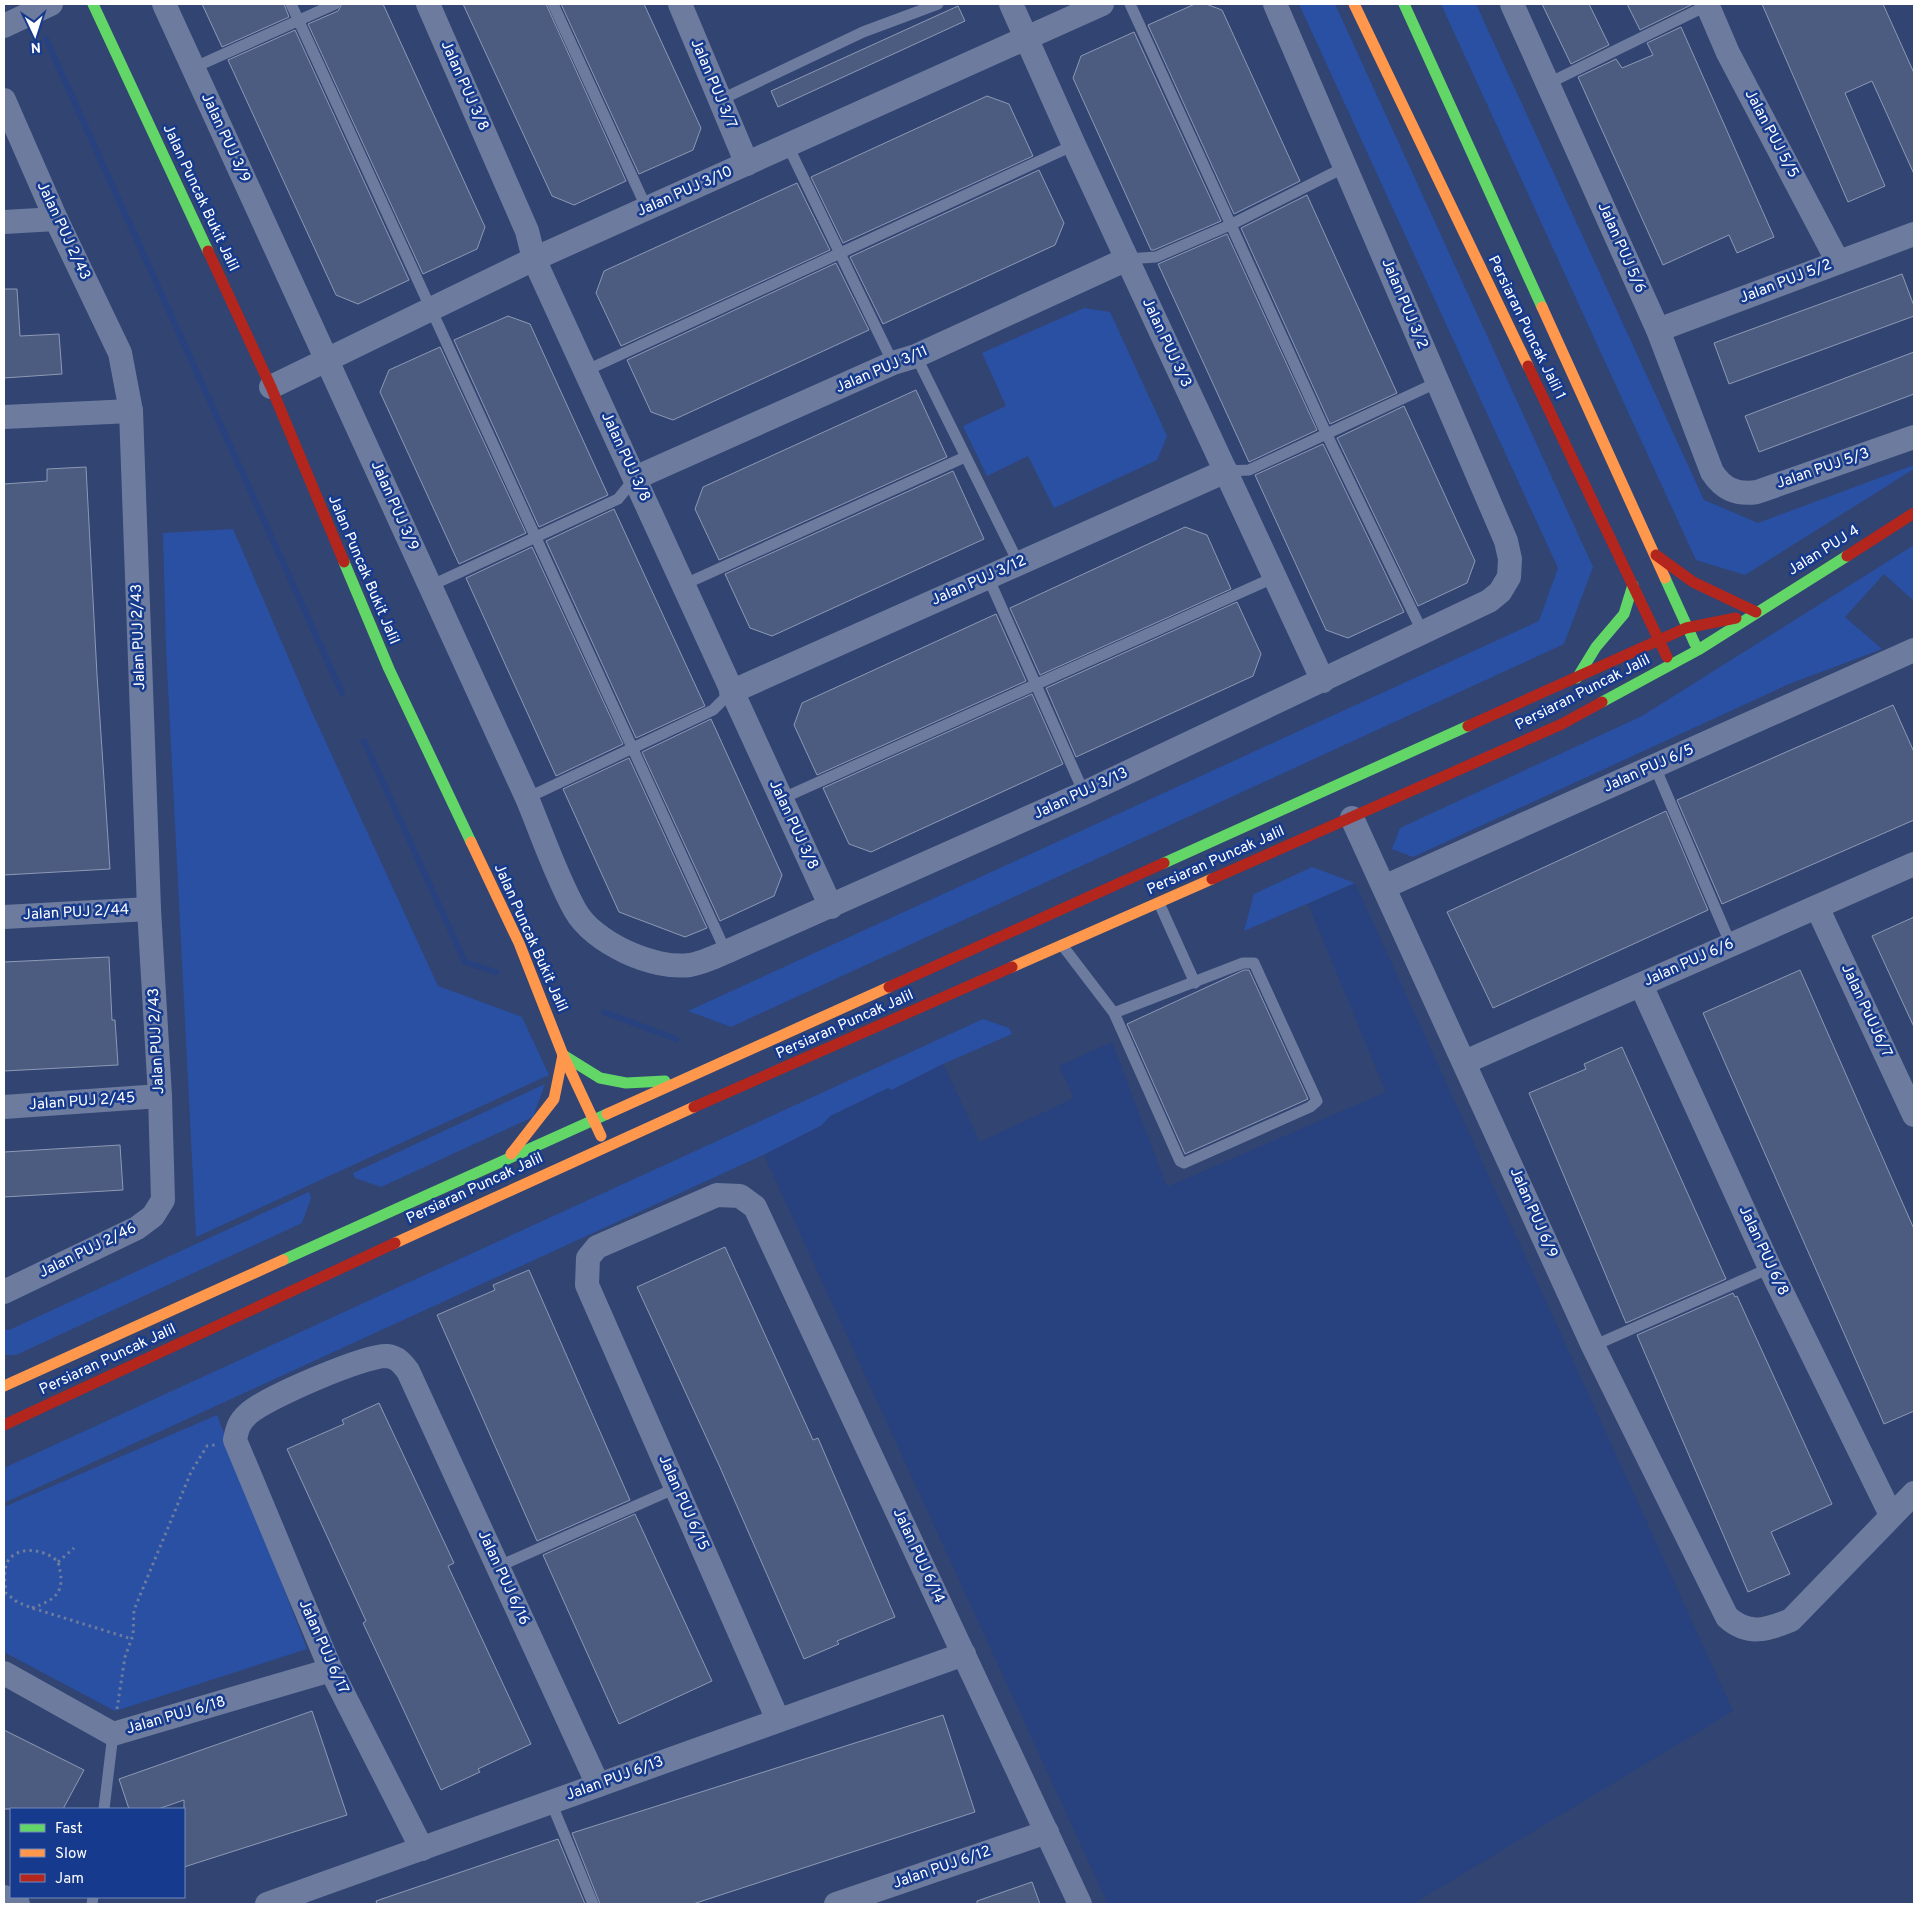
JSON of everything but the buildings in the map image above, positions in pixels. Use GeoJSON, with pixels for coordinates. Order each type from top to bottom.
{"type":"FeatureCollection","features":[{"type":"Feature","properties":{"kind":"main road","name":"Jalan Puncak Bukit Jalil"},"geometry":{"type":"LineString","coordinates":[[93,4],[270,388],[389,670],[519,943],[564,1055],[606,1146]]}},
{"type":"Feature","properties":{"kind":"main road","name":"Persiaran Puncak Jalil 1"},"geometry":{"type":"LineString","coordinates":[[1354,4],[1633,585],[1658,642],[1671,665]]}},
{"type":"Feature","properties":{"kind":"main road","name":"Persiaran Puncak Jalil 1"},"geometry":{"type":"LineString","coordinates":[[1404,4],[1656,555],[1686,628],[1698,650]]}},
{"type":"Feature","properties":{"kind":"main road","name":"Jalan PUJ 4"},"geometry":{"type":"LineString","coordinates":[[1698,650],[1914,513]]}},
{"type":"Feature","properties":{"kind":"main road"},"geometry":{"type":"LineString","coordinates":[[1656,555],[1693,582],[1753,614]]}},
{"type":"Feature","properties":{"kind":"main road"},"geometry":{"type":"LineString","coordinates":[[1577,678],[1596,647],[1624,616],[1630,604],[1633,585]]}},
{"type":"Feature","properties":{"kind":"main road","name":"Jalan PUJ 4"},"geometry":{"type":"LineString","coordinates":[[1686,628],[1753,614]]}},
{"type":"Feature","properties":{"kind":"main road","name":"Persiaran Puncak Jalil"},"geometry":{"type":"LineString","coordinates":[[4,1386],[1686,628]]}},
{"type":"Feature","properties":{"kind":"main road","name":"Persiaran Puncak Jalil"},"geometry":{"type":"LineString","coordinates":[[4,1425],[519,1185],[1562,724],[1698,650]]}},
{"type":"Feature","properties":{"kind":"main road"},"geometry":{"type":"LineString","coordinates":[[506,1159],[554,1100],[564,1055],[600,1078],[626,1083],[681,1080]]}},
{"type":"Feature","properties":{"kind":"street"},"geometry":{"type":"LineString","coordinates":[[4,26],[51,4]]}},
{"type":"Feature","properties":{"kind":"street","name":"Jalan PUJ 3/9"},"geometry":{"type":"LineString","coordinates":[[164,4],[328,359],[527,798],[575,911],[595,934],[625,951],[645,959],[667,963]]}},
{"type":"Feature","properties":{"kind":"street","name":"Jalan PUJ 3/8"},"geometry":{"type":"LineString","coordinates":[[428,4],[527,230],[534,259],[830,907]]}},
{"type":"Feature","properties":{"kind":"street","name":"Jalan PUJ 3/7"},"geometry":{"type":"LineString","coordinates":[[680,4],[747,164]]}},
{"type":"Feature","properties":{"kind":"street","name":"Jalan PUJ 3/3"},"geometry":{"type":"LineString","coordinates":[[1011,4],[1074,145],[1323,681]]}},
{"type":"Feature","properties":{"kind":"street","name":"Jalan PUJ 3/10"},"geometry":{"type":"LineString","coordinates":[[270,388],[534,259],[1026,40],[1102,4]]}},
{"type":"Feature","properties":{"kind":"street","name":"Jalan PUJ 3/2"},"geometry":{"type":"LineString","coordinates":[[1275,4],[1506,541],[1510,560],[1509,577],[1500,592],[1489,601]]}},
{"type":"Feature","properties":{"kind":"street","name":"Jalan PUJ 5/6"},"geometry":{"type":"LineString","coordinates":[[1512,4],[1658,330],[1712,472],[1720,484],[1730,490]]}},
{"type":"Feature","properties":{"kind":"street","name":"Jalan PUJ 5/5"},"geometry":{"type":"LineString","coordinates":[[1707,5],[1728,53],[1838,262]]}},
{"type":"Feature","properties":{"kind":"street","name":"Jalan PUJ 2/43"},"geometry":{"type":"LineString","coordinates":[[4,100],[56,219],[120,353],[131,411],[149,909],[160,1096],[163,1200]]}},
{"type":"Feature","properties":{"kind":"street"},"geometry":{"type":"LineString","coordinates":[[4,222],[56,219]]}},
{"type":"Feature","properties":{"kind":"street","name":"Jalan PUJ 5/2"},"geometry":{"type":"LineString","coordinates":[[1658,330],[1914,234]]}},
{"type":"Feature","properties":{"kind":"street","name":"Jalan PUJ 3/11"},"geometry":{"type":"LineString","coordinates":[[635,478],[893,363],[916,356],[1128,259]]}},
{"type":"Feature","properties":{"kind":"street"},"geometry":{"type":"LineString","coordinates":[[4,417],[131,411]]}},
{"type":"Feature","properties":{"kind":"street","name":"Jalan PUJ 5/3"},"geometry":{"type":"LineString","coordinates":[[1730,490],[1743,494],[1757,492],[1914,437]]}},
{"type":"Feature","properties":{"kind":"street","name":"Jalan PUJ 3/12"},"geometry":{"type":"LineString","coordinates":[[732,692],[1226,471]]}},
{"type":"Feature","properties":{"kind":"street","name":"Jalan PUJ 3/13"},"geometry":{"type":"LineString","coordinates":[[667,963],[690,965],[726,952],[830,907],[1084,793],[1489,601]]}},
{"type":"Feature","properties":{"kind":"street","name":"Jalan PUJ 6/5"},"geometry":{"type":"LineString","coordinates":[[1384,887],[1914,650]]}},
{"type":"Feature","properties":{"kind":"street","name":"Jalan PUJ 6/9"},"geometry":{"type":"LineString","coordinates":[[1352,818],[1593,1346],[1720,1606],[1732,1622],[1748,1630],[1776,1626],[1791,1620],[1891,1515],[1914,1494]]}},
{"type":"Feature","properties":{"kind":"street","name":"Jalan PUJ 6/6"},"geometry":{"type":"LineString","coordinates":[[1464,1062],[1914,864]]}},
{"type":"Feature","properties":{"kind":"street","name":"Jalan PuUJ6/7"},"geometry":{"type":"LineString","coordinates":[[1817,907],[1914,1115]]}},
{"type":"Feature","properties":{"kind":"street","name":"Jalan PUJ 2/44"},"geometry":{"type":"LineString","coordinates":[[4,916],[149,909]]}},
{"type":"Feature","properties":{"kind":"street","name":"Jalan PUJ 6/8"},"geometry":{"type":"LineString","coordinates":[[1641,984],[1770,1268],[1891,1515]]}},
{"type":"Feature","properties":{"kind":"street","name":"Jalan PUJ 2/45"},"geometry":{"type":"LineString","coordinates":[[4,1107],[160,1096]]}},
{"type":"Feature","properties":{"kind":"street","name":"Jalan PUJ 6/14"},"geometry":{"type":"LineString","coordinates":[[587,1285],[588,1258],[597,1247],[610,1240],[717,1195],[740,1196],[755,1207],[1080,1904]]}},
{"type":"Feature","properties":{"kind":"street","name":"Jalan PUJ 2/46"},"geometry":{"type":"LineString","coordinates":[[4,1292],[137,1228],[154,1216],[163,1200]]}},
{"type":"Feature","properties":{"kind":"street","name":"Jalan PUJ 6/15"},"geometry":{"type":"LineString","coordinates":[[587,1285],[778,1720]]}},
{"type":"Feature","properties":{"kind":"street","name":"Jalan PUJ 6/16"},"geometry":{"type":"LineString","coordinates":[[236,1440],[238,1424],[249,1412],[308,1382],[347,1365],[386,1356],[398,1359],[408,1371],[598,1785]]}},
{"type":"Feature","properties":{"kind":"street","name":"Jalan PUJ 6/17"},"geometry":{"type":"LineString","coordinates":[[236,1440],[331,1670],[422,1849]]}},
{"type":"Feature","properties":{"kind":"street","name":"Jalan PUJ 6/13"},"geometry":{"type":"LineString","coordinates":[[267,1904],[964,1654]]}},
{"type":"Feature","properties":{"kind":"street","name":"Jalan PUJ 6/18"},"geometry":{"type":"LineString","coordinates":[[4,1673],[113,1734],[331,1670]]}},
{"type":"Feature","properties":{"kind":"street","name":"Jalan PUJ 6/12"},"geometry":{"type":"LineString","coordinates":[[836,1904],[1047,1832]]}},
{"type":"Feature","properties":{"kind":"street"},"geometry":{"type":"LineString","coordinates":[[4,1897],[18,1904]]}},
{"type":"Feature","properties":{"kind":"lane"},"geometry":{"type":"LineString","coordinates":[[291,4],[726,952]]}},
{"type":"Feature","properties":{"kind":"lane"},"geometry":{"type":"LineString","coordinates":[[193,68],[335,4]]}},
{"type":"Feature","properties":{"kind":"lane"},"geometry":{"type":"LineString","coordinates":[[553,4],[647,209]]}},
{"type":"Feature","properties":{"kind":"lane"},"geometry":{"type":"LineString","coordinates":[[720,100],[863,32],[938,4]]}},
{"type":"Feature","properties":{"kind":"lane"},"geometry":{"type":"LineString","coordinates":[[1130,4],[1326,433],[1423,633]]}},
{"type":"Feature","properties":{"kind":"lane"},"geometry":{"type":"LineString","coordinates":[[1547,84],[1707,5]]}},
{"type":"Feature","properties":{"kind":"lane"},"geometry":{"type":"LineString","coordinates":[[585,371],[1074,145]]}},
{"type":"Feature","properties":{"kind":"lane"},"geometry":{"type":"LineString","coordinates":[[788,146],[893,363]]}},
{"type":"Feature","properties":{"kind":"lane"},"geometry":{"type":"LineString","coordinates":[[1128,259],[1156,258],[1346,167]]}},
{"type":"Feature","properties":{"kind":"lane"},"geometry":{"type":"LineString","coordinates":[[916,356],[1019,564]]}},
{"type":"Feature","properties":{"kind":"lane"},"geometry":{"type":"LineString","coordinates":[[1226,471],[1249,470],[1438,382]]}},
{"type":"Feature","properties":{"kind":"lane"},"geometry":{"type":"LineString","coordinates":[[683,585],[964,456]]}},
{"type":"Feature","properties":{"kind":"lane"},"geometry":{"type":"LineString","coordinates":[[430,586],[618,499],[635,478]]}},
{"type":"Feature","properties":{"kind":"lane"},"geometry":{"type":"LineString","coordinates":[[988,577],[1084,793]]}},
{"type":"Feature","properties":{"kind":"lane"},"geometry":{"type":"LineString","coordinates":[[781,799],[1275,577]]}},
{"type":"Feature","properties":{"kind":"lane"},"geometry":{"type":"LineString","coordinates":[[527,798],[713,710],[732,692]]}},
{"type":"Feature","properties":{"kind":"lane"},"geometry":{"type":"LineString","coordinates":[[1655,767],[1731,945]]}},
{"type":"Feature","properties":{"kind":"lane"},"geometry":{"type":"LineString","coordinates":[[1160,903],[1195,983]]}},
{"type":"Feature","properties":{"kind":"lane"},"geometry":{"type":"LineString","coordinates":[[1062,945],[1114,1013],[1180,1161],[1184,1163],[1317,1101],[1254,963],[1243,963],[1114,1013]]}},
{"type":"Feature","properties":{"kind":"lane"},"geometry":{"type":"LineString","coordinates":[[1593,1346],[1770,1268]]}},
{"type":"Feature","properties":{"kind":"lane"},"geometry":{"type":"LineString","coordinates":[[497,1567],[676,1488]]}},
{"type":"Feature","properties":{"kind":"lane"},"geometry":{"type":"LineString","coordinates":[[104,1808],[113,1734]]}},
{"type":"Feature","properties":{"kind":"lane"},"geometry":{"type":"LineString","coordinates":[[551,1802],[593,1904]]}},
{"type":"Feature","properties":{"kind":"path"},"geometry":{"type":"LineString","coordinates":[[113,1734],[125,1657],[132,1639],[134,1610],[191,1472],[207,1446],[236,1440]]}},
{"type":"Feature","properties":{"kind":"path"},"geometry":{"type":"LineString","coordinates":[[58,1562],[74,1548]]}},
{"type":"Feature","properties":{"kind":"path"},"geometry":{"type":"LineString","coordinates":[[32,1608],[50,1602],[59,1593],[61,1584],[58,1562],[48,1554],[37,1551],[18,1553],[8,1561],[5,1572],[6,1593],[17,1602],[32,1608],[132,1639]]}},
{"type":"Feature","properties":{"kind":"shaded area"},"geometry":{"type":"Polygon","coordinates":[[[1299,4],[1335,4],[1593,567],[1564,644],[731,1027],[688,1011],[1539,621],[1558,568],[1299,4]]]}},
{"type":"Feature","properties":{"kind":"shaded area"},"geometry":{"type":"Polygon","coordinates":[[[1441,4],[1476,4],[1704,500],[1758,523],[1914,465],[1914,469],[1745,575],[1696,560],[1441,4]]]}},
{"type":"Feature","properties":{"kind":"shaded area"},"geometry":{"type":"Polygon","coordinates":[[[1084,308],[1110,312],[1167,436],[1157,460],[1054,508],[1028,456],[987,476],[963,426],[1006,406],[982,353],[1084,308]]]}},
{"type":"Feature","properties":{"kind":"shaded area"},"geometry":{"type":"Polygon","coordinates":[[[233,529],[311,710],[438,986],[522,1017],[549,1075],[196,1237],[166,647],[163,533],[233,529]]]}},
{"type":"Feature","properties":{"kind":"shaded area"},"geometry":{"type":"Polygon","coordinates":[[[1914,545],[1914,601],[1884,574],[1845,617],[1882,649],[1789,684],[1413,857],[1392,849],[1400,828],[1642,716],[1914,545]]]}},
{"type":"Feature","properties":{"kind":"shaded area"},"geometry":{"type":"Polygon","coordinates":[[[1312,867],[1355,883],[1244,931],[1254,894],[1312,867]]]}},
{"type":"Feature","properties":{"kind":"shaded area"},"geometry":{"type":"Polygon","coordinates":[[[1355,883],[1733,1711],[1413,1904],[1108,1904],[764,1155],[821,1126],[830,1116],[888,1088],[892,1090],[943,1064],[980,1142],[1074,1098],[1059,1066],[1112,1042],[1167,1187],[1386,1092],[1308,904],[1355,883]]]}},
{"type":"Feature","properties":{"kind":"shaded area"},"geometry":{"type":"Polygon","coordinates":[[[983,1019],[1009,1028],[1012,1034],[943,1064],[763,1155],[4,1503],[4,1468],[983,1019]]]}},
{"type":"Feature","properties":{"kind":"shaded area"},"geometry":{"type":"Polygon","coordinates":[[[545,1084],[533,1117],[381,1187],[355,1178],[353,1173],[545,1084]]]}},
{"type":"Feature","properties":{"kind":"shaded area"},"geometry":{"type":"Polygon","coordinates":[[[309,1192],[311,1198],[302,1223],[16,1355],[4,1355],[4,1330],[9,1330],[309,1192]]]}},
{"type":"Feature","properties":{"kind":"shaded area"},"geometry":{"type":"Polygon","coordinates":[[[217,1415],[307,1649],[115,1711],[4,1652],[4,1507],[217,1415]]]}},
{"type":"Feature","properties":{"kind":"waterway"},"geometry":{"type":"LineString","coordinates":[[46,39],[342,693]]}},
{"type":"Feature","properties":{"kind":"waterway"},"geometry":{"type":"LineString","coordinates":[[364,741],[465,962],[496,972]]}},
{"type":"Feature","properties":{"kind":"waterway"},"geometry":{"type":"LineString","coordinates":[[604,1012],[676,1039]]}},
{"type":"Feature","properties":{"kind":"traffic: fast"},"geometry":{"type":"LineString","coordinates":[[93,4],[208,251]]}},
{"type":"Feature","properties":{"kind":"traffic: fast"},"geometry":{"type":"LineString","coordinates":[[1404,4],[1542,307]]}},
{"type":"Feature","properties":{"kind":"traffic: fast"},"geometry":{"type":"LineString","coordinates":[[1602,702],[1698,650],[1847,556]]}},
{"type":"Feature","properties":{"kind":"traffic: fast"},"geometry":{"type":"LineString","coordinates":[[344,562],[389,669],[471,842]]}},
{"type":"Feature","properties":{"kind":"traffic: fast"},"geometry":{"type":"LineString","coordinates":[[1665,578],[1695,644]]}},
{"type":"Feature","properties":{"kind":"traffic: fast"},"geometry":{"type":"LineString","coordinates":[[1577,678],[1596,647],[1624,614],[1633,585]]}},
{"type":"Feature","properties":{"kind":"traffic: fast"},"geometry":{"type":"LineString","coordinates":[[1164,863],[1468,726]]}},
{"type":"Feature","properties":{"kind":"traffic: fast"},"geometry":{"type":"LineString","coordinates":[[563,1055],[600,1078],[626,1083],[665,1081]]}},
{"type":"Feature","properties":{"kind":"traffic: fast"},"geometry":{"type":"LineString","coordinates":[[283,1260],[607,1114]]}},
{"type":"Feature","properties":{"kind":"traffic: slow"},"geometry":{"type":"LineString","coordinates":[[1354,4],[1528,366]]}},
{"type":"Feature","properties":{"kind":"traffic: slow"},"geometry":{"type":"LineString","coordinates":[[1542,307],[1665,578]]}},
{"type":"Feature","properties":{"kind":"traffic: slow"},"geometry":{"type":"LineString","coordinates":[[471,842],[519,943],[563,1055],[601,1136]]}},
{"type":"Feature","properties":{"kind":"traffic: slow"},"geometry":{"type":"LineString","coordinates":[[1012,967],[1212,879]]}},
{"type":"Feature","properties":{"kind":"traffic: slow"},"geometry":{"type":"LineString","coordinates":[[607,1114],[889,987]]}},
{"type":"Feature","properties":{"kind":"traffic: slow"},"geometry":{"type":"LineString","coordinates":[[511,1154],[554,1099],[563,1055]]}},
{"type":"Feature","properties":{"kind":"traffic: slow"},"geometry":{"type":"LineString","coordinates":[[395,1243],[694,1107]]}},
{"type":"Feature","properties":{"kind":"traffic: slow"},"geometry":{"type":"LineString","coordinates":[[4,1386],[283,1260]]}},
{"type":"Feature","properties":{"kind":"traffic: jam"},"geometry":{"type":"LineString","coordinates":[[208,251],[271,387],[344,562]]}},
{"type":"Feature","properties":{"kind":"traffic: jam"},"geometry":{"type":"LineString","coordinates":[[1528,366],[1667,657]]}},
{"type":"Feature","properties":{"kind":"traffic: jam"},"geometry":{"type":"LineString","coordinates":[[1847,556],[1914,513]]}},
{"type":"Feature","properties":{"kind":"traffic: jam"},"geometry":{"type":"LineString","coordinates":[[1656,555],[1693,582],[1756,612]]}},
{"type":"Feature","properties":{"kind":"traffic: jam"},"geometry":{"type":"LineString","coordinates":[[1468,726],[1686,628],[1736,618]]}},
{"type":"Feature","properties":{"kind":"traffic: jam"},"geometry":{"type":"LineString","coordinates":[[1212,879],[1562,724],[1602,702]]}},
{"type":"Feature","properties":{"kind":"traffic: jam"},"geometry":{"type":"LineString","coordinates":[[889,987],[1164,863]]}},
{"type":"Feature","properties":{"kind":"traffic: jam"},"geometry":{"type":"LineString","coordinates":[[694,1107],[1012,967]]}},
{"type":"Feature","properties":{"kind":"traffic: jam"},"geometry":{"type":"LineString","coordinates":[[4,1425],[395,1243]]}}]}
